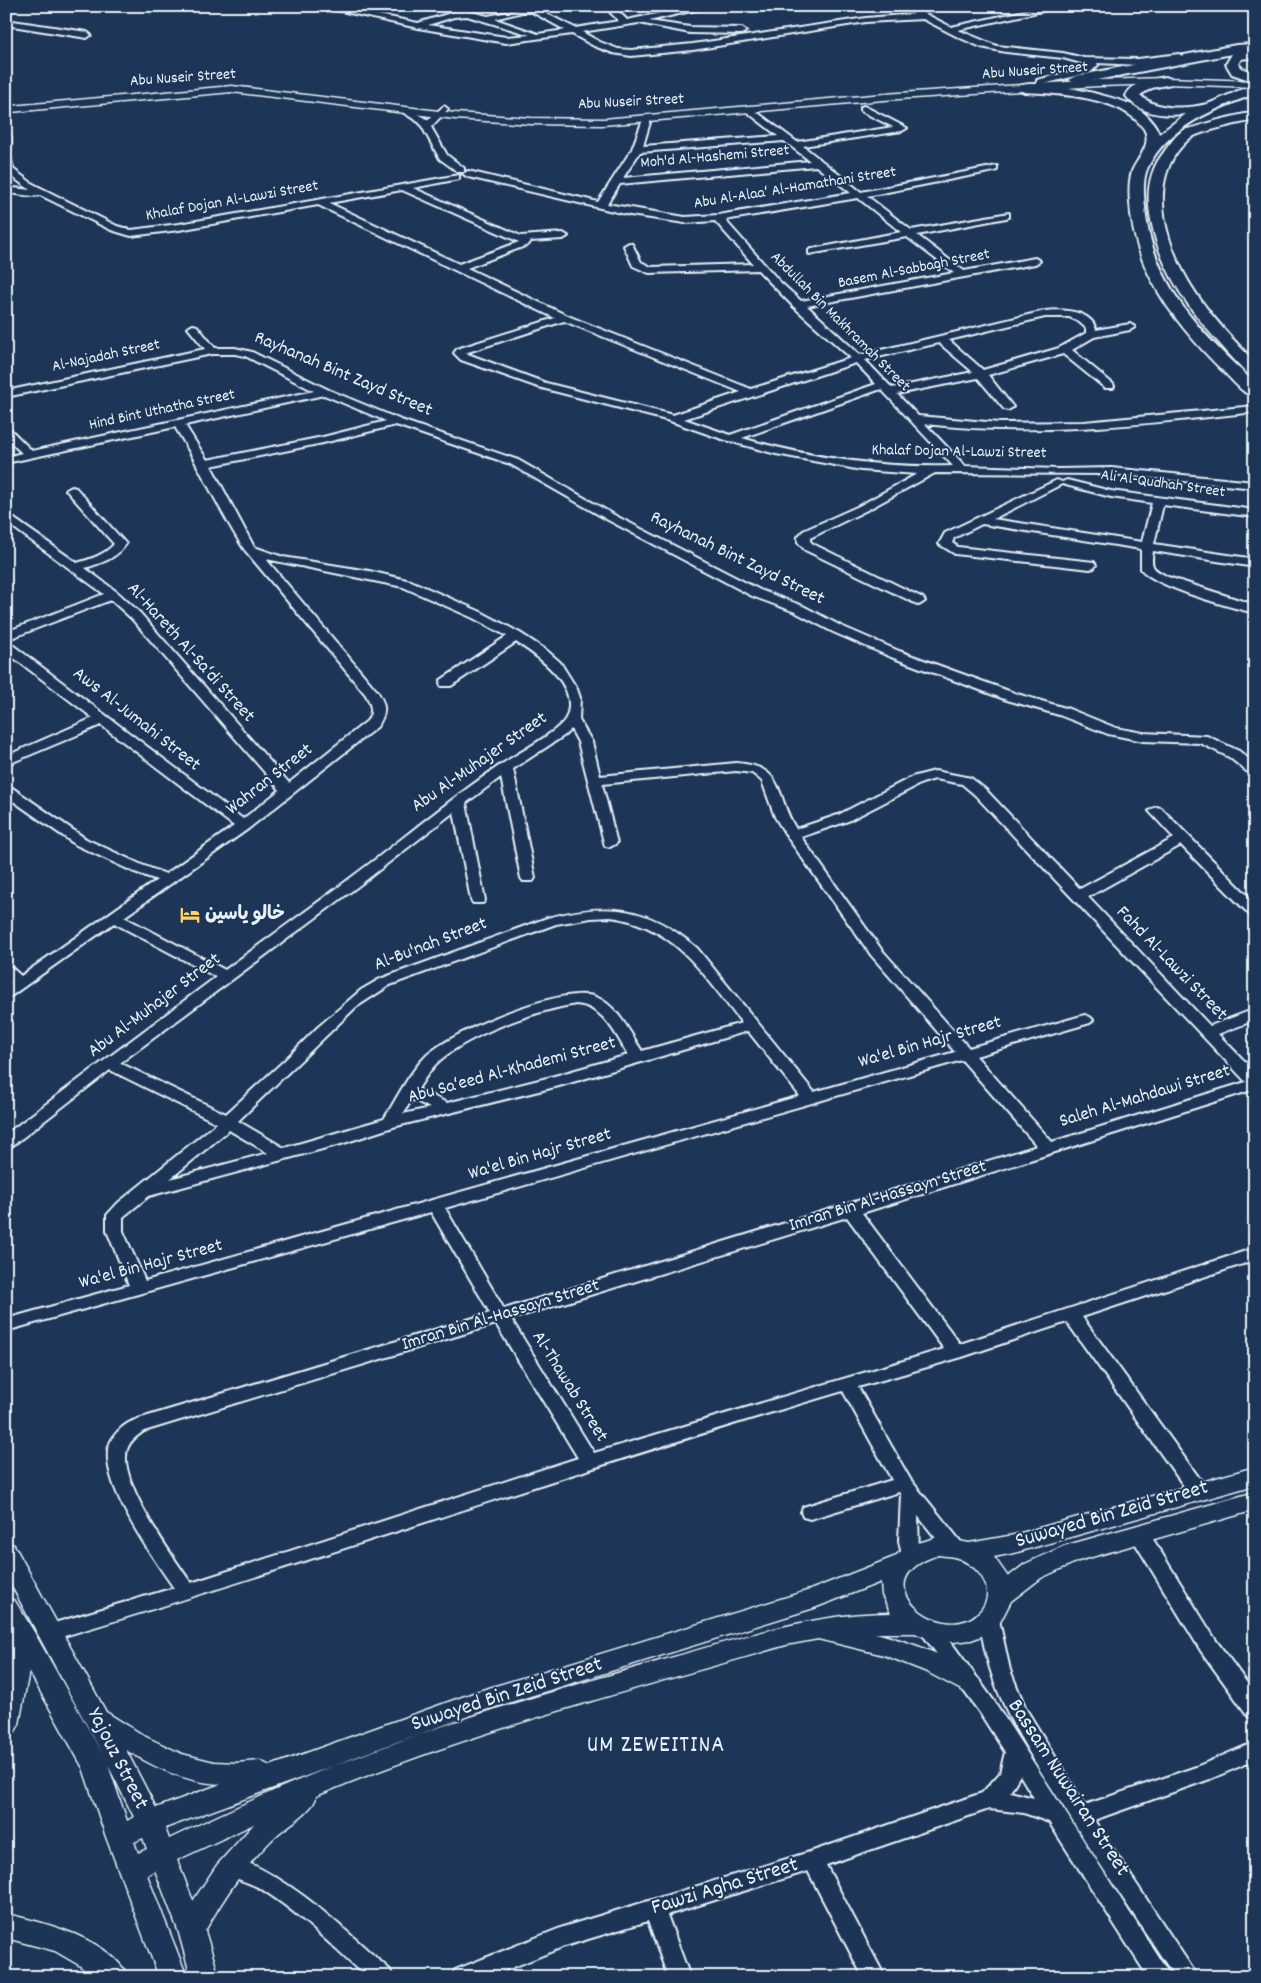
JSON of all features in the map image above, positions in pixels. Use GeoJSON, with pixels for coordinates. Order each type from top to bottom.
{"type":"FeatureCollection","features":[{"type":"Feature","properties":{"kind":"highway"},"geometry":{"type":"LineString","coordinates":[[1076,80],[1236,49],[1255,48]]}},
{"type":"Feature","properties":{"kind":"highway"},"geometry":{"type":"LineString","coordinates":[[1254,85],[1237,71],[1232,64],[1232,60],[1237,56],[1255,53]]}},
{"type":"Feature","properties":{"kind":"highway"},"geometry":{"type":"LineString","coordinates":[[1166,81],[1135,90],[1133,96],[1142,104],[1165,110],[1186,110],[1214,105]]}},
{"type":"Feature","properties":{"kind":"highway"},"geometry":{"type":"LineString","coordinates":[[1254,85],[1214,105],[1174,130],[1152,152],[1142,166],[1137,180],[1137,213],[1141,238],[1148,257],[1168,296],[1183,318],[1231,371],[1255,392]]}},
{"type":"Feature","properties":{"kind":"highway"},"geometry":{"type":"LineString","coordinates":[[1254,85],[1227,107],[1186,135],[1165,160],[1155,188],[1158,226],[1165,251],[1185,291],[1205,318],[1255,372]]}},
{"type":"Feature","properties":{"kind":"highway"},"geometry":{"type":"LineString","coordinates":[[1024,88],[1085,94],[1126,108],[1143,120],[1151,130],[1153,135],[1152,152]]}},
{"type":"Feature","properties":{"kind":"highway"},"geometry":{"type":"LineString","coordinates":[[1186,135],[1223,122],[1255,116]]}},
{"type":"Feature","properties":{"kind":"main road","name":"Abu Nuseir Street"},"geometry":{"type":"LineString","coordinates":[[9,104],[232,89],[405,111],[522,116],[606,116],[881,92],[1076,80],[1164,78],[1254,85]]}},
{"type":"Feature","properties":{"kind":"main road","name":"Abu Nuseir Street"},"geometry":{"type":"LineString","coordinates":[[9,104],[209,84],[235,84],[441,112],[551,122],[603,122],[876,98],[1024,88],[1166,81],[1254,85]]}},
{"type":"Feature","properties":{"kind":"main road","name":"Suwayed Bin Zeid Street"},"geometry":{"type":"LineString","coordinates":[[962,1550],[1014,1544],[1255,1476]]}},
{"type":"Feature","properties":{"kind":"main road","name":"Suwayed Bin Zeid Street"},"geometry":{"type":"LineString","coordinates":[[1000,1596],[1033,1571],[1054,1560],[1139,1533],[1255,1501]]}},
{"type":"Feature","properties":{"kind":"main road"},"geometry":{"type":"LineString","coordinates":[[938,1546],[962,1550],[983,1560],[993,1571],[999,1584],[1000,1596],[997,1609],[989,1620],[977,1628],[962,1632],[946,1633],[922,1626],[903,1613],[895,1601],[892,1588],[894,1575],[905,1559],[923,1549],[938,1546]]}},
{"type":"Feature","properties":{"kind":"main road","name":"Yajouz Street"},"geometry":{"type":"LineString","coordinates":[[6,1552],[51,1632],[150,1822],[191,1930],[205,1977]]}},
{"type":"Feature","properties":{"kind":"main road","name":"Suwayed Bin Zeid Street"},"geometry":{"type":"LineString","coordinates":[[132,1869],[224,1824],[320,1770],[480,1701],[814,1598],[858,1582],[905,1559]]}},
{"type":"Feature","properties":{"kind":"main road","name":"Yajouz Street"},"geometry":{"type":"LineString","coordinates":[[6,1608],[95,1765],[119,1837],[173,1977]]}},
{"type":"Feature","properties":{"kind":"main road","name":"Suwayed Bin Zeid Street"},"geometry":{"type":"LineString","coordinates":[[119,1837],[150,1822],[320,1770],[464,1731],[679,1665],[812,1629],[851,1623],[922,1626]]}},
{"type":"Feature","properties":{"kind":"main road"},"geometry":{"type":"LineString","coordinates":[[812,1629],[906,1651],[945,1668],[971,1685]]}},
{"type":"Feature","properties":{"kind":"main road"},"geometry":{"type":"LineString","coordinates":[[6,1724],[25,1639]]}},
{"type":"Feature","properties":{"kind":"main road"},"geometry":{"type":"LineString","coordinates":[[97,1719],[158,1757],[209,1773],[236,1775],[320,1770]]}},
{"type":"Feature","properties":{"kind":"main road"},"geometry":{"type":"LineString","coordinates":[[191,1930],[202,1909],[232,1865],[259,1833],[320,1770]]}},
{"type":"Feature","properties":{"kind":"main road"},"geometry":{"type":"LineString","coordinates":[[6,1926],[59,1939],[80,1949],[114,1977]]}},
{"type":"Feature","properties":{"kind":"street"},"geometry":{"type":"LineString","coordinates":[[324,6],[418,26],[498,39],[544,36],[625,23],[708,6]]}},
{"type":"Feature","properties":{"kind":"street"},"geometry":{"type":"LineString","coordinates":[[608,6],[625,23]]}},
{"type":"Feature","properties":{"kind":"street"},"geometry":{"type":"LineString","coordinates":[[903,6],[974,41],[989,46],[1086,60],[1138,62],[1197,57]]}},
{"type":"Feature","properties":{"kind":"street"},"geometry":{"type":"LineString","coordinates":[[952,29],[1060,6]]}},
{"type":"Feature","properties":{"kind":"street"},"geometry":{"type":"LineString","coordinates":[[418,26],[438,13],[456,7],[476,9],[517,30],[544,36],[593,42]]}},
{"type":"Feature","properties":{"kind":"street"},"geometry":{"type":"LineString","coordinates":[[1001,8],[1021,14]]}},
{"type":"Feature","properties":{"kind":"street"},"geometry":{"type":"LineString","coordinates":[[492,17],[533,9],[593,42],[616,51],[638,53],[866,20],[925,16]]}},
{"type":"Feature","properties":{"kind":"street"},"geometry":{"type":"LineString","coordinates":[[637,20],[690,30],[796,31]]}},
{"type":"Feature","properties":{"kind":"street"},"geometry":{"type":"LineString","coordinates":[[6,22],[87,35]]}},
{"type":"Feature","properties":{"kind":"street"},"geometry":{"type":"LineString","coordinates":[[1040,82],[1088,70],[1094,66],[1086,60]]}},
{"type":"Feature","properties":{"kind":"street"},"geometry":{"type":"LineString","coordinates":[[795,145],[902,128],[864,109]]}},
{"type":"Feature","properties":{"kind":"street"},"geometry":{"type":"LineString","coordinates":[[750,110],[963,275]]}},
{"type":"Feature","properties":{"kind":"street"},"geometry":{"type":"LineString","coordinates":[[405,111],[422,119],[443,157],[441,161],[457,174]]}},
{"type":"Feature","properties":{"kind":"street"},"geometry":{"type":"LineString","coordinates":[[427,126],[441,112]]}},
{"type":"Feature","properties":{"kind":"street"},"geometry":{"type":"LineString","coordinates":[[601,205],[636,149],[647,119]]}},
{"type":"Feature","properties":{"kind":"street"},"geometry":{"type":"LineString","coordinates":[[6,136],[6,149]]}},
{"type":"Feature","properties":{"kind":"street"},"geometry":{"type":"LineString","coordinates":[[636,149],[786,138]]}},
{"type":"Feature","properties":{"kind":"street","name":"Khalaf Dojan Al-Lawzi Street"},"geometry":{"type":"LineString","coordinates":[[6,159],[9,170],[13,174],[52,198],[114,228],[140,233],[404,187],[457,174]]}},
{"type":"Feature","properties":{"kind":"street","name":"Moh'd Al-Hashemi Street"},"geometry":{"type":"LineString","coordinates":[[616,181],[816,163]]}},
{"type":"Feature","properties":{"kind":"street","name":"Abu Al-Alaa‘ Al-Hamathani Street"},"geometry":{"type":"LineString","coordinates":[[457,174],[483,178],[630,212],[671,218],[718,218],[858,195],[994,168]]}},
{"type":"Feature","properties":{"kind":"street"},"geometry":{"type":"LineString","coordinates":[[404,187],[515,238],[527,240],[563,236]]}},
{"type":"Feature","properties":{"kind":"street","name":"Khalaf Dojan Al-Lawzi Street"},"geometry":{"type":"LineString","coordinates":[[6,190],[26,191],[52,198]]}},
{"type":"Feature","properties":{"kind":"street"},"geometry":{"type":"LineString","coordinates":[[320,202],[564,318],[752,392]]}},
{"type":"Feature","properties":{"kind":"street"},"geometry":{"type":"LineString","coordinates":[[812,252],[1006,215]]}},
{"type":"Feature","properties":{"kind":"street","name":"Abdullah Bin Makhramah Street"},"geometry":{"type":"LineString","coordinates":[[718,218],[760,267],[798,305],[858,359],[962,469]]}},
{"type":"Feature","properties":{"kind":"street"},"geometry":{"type":"LineString","coordinates":[[459,268],[524,244],[527,240]]}},
{"type":"Feature","properties":{"kind":"street"},"geometry":{"type":"LineString","coordinates":[[629,246],[637,264],[649,270],[760,267]]}},
{"type":"Feature","properties":{"kind":"street","name":"Basem Al-Sabbagh Street"},"geometry":{"type":"LineString","coordinates":[[798,305],[1035,261]]}},
{"type":"Feature","properties":{"kind":"street"},"geometry":{"type":"LineString","coordinates":[[674,419],[702,408],[858,359],[1045,314],[1071,315],[1084,320],[1091,328],[1091,334]]}},
{"type":"Feature","properties":{"kind":"street","name":"Khalaf Dojan Al-Lawzi Street"},"geometry":{"type":"LineString","coordinates":[[564,318],[460,351],[459,353],[464,358],[542,384],[674,419],[731,438],[803,457],[889,470],[962,469],[1061,477],[1111,471],[1255,485]]}},
{"type":"Feature","properties":{"kind":"street"},"geometry":{"type":"LineString","coordinates":[[731,438],[886,388],[982,375],[1064,349],[1084,340],[1091,334],[1130,327]]}},
{"type":"Feature","properties":{"kind":"street"},"geometry":{"type":"LineString","coordinates":[[193,328],[212,351]]}},
{"type":"Feature","properties":{"kind":"street"},"geometry":{"type":"LineString","coordinates":[[941,339],[982,375],[1008,407]]}},
{"type":"Feature","properties":{"kind":"street"},"geometry":{"type":"LineString","coordinates":[[1064,349],[1110,386]]}},
{"type":"Feature","properties":{"kind":"street","name":"Rayhanah Bint Zayd Street"},"geometry":{"type":"LineString","coordinates":[[212,351],[235,351],[248,354],[325,392],[397,422],[514,462],[612,518],[713,571],[756,592],[799,608],[837,629],[895,654],[1012,697],[1064,712],[1113,731],[1143,737],[1202,739],[1234,754],[1255,771]]}},
{"type":"Feature","properties":{"kind":"street","name":"Al-Najadah Street"},"geometry":{"type":"LineString","coordinates":[[6,394],[212,351]]}},
{"type":"Feature","properties":{"kind":"street","name":"Hind Bint Uthatha Street"},"geometry":{"type":"LineString","coordinates":[[6,460],[325,392]]}},
{"type":"Feature","properties":{"kind":"street"},"geometry":{"type":"LineString","coordinates":[[914,419],[952,424],[1032,428],[1105,425],[1255,409]]}},
{"type":"Feature","properties":{"kind":"street"},"geometry":{"type":"LineString","coordinates":[[204,464],[323,440],[397,422]]}},
{"type":"Feature","properties":{"kind":"street"},"geometry":{"type":"LineString","coordinates":[[179,424],[204,464],[238,530],[250,549]]}},
{"type":"Feature","properties":{"kind":"street"},"geometry":{"type":"LineString","coordinates":[[6,431],[30,455]]}},
{"type":"Feature","properties":{"kind":"street"},"geometry":{"type":"LineString","coordinates":[[919,602],[809,547],[804,542],[804,537],[933,470]]}},
{"type":"Feature","properties":{"kind":"street"},"geometry":{"type":"LineString","coordinates":[[1061,477],[949,536],[946,544],[955,550],[961,551],[1090,565]]}},
{"type":"Feature","properties":{"kind":"street","name":"Ali Al-Qudhah Street"},"geometry":{"type":"LineString","coordinates":[[1061,477],[1092,490],[1255,514]]}},
{"type":"Feature","properties":{"kind":"street"},"geometry":{"type":"LineString","coordinates":[[72,490],[120,544],[112,553],[77,566]]}},
{"type":"Feature","properties":{"kind":"street"},"geometry":{"type":"LineString","coordinates":[[1158,501],[1147,546],[1146,567],[1153,575],[1255,609]]}},
{"type":"Feature","properties":{"kind":"street","name":"Al-Hareth Al-Sa‘di Street"},"geometry":{"type":"LineString","coordinates":[[6,516],[77,566],[136,616],[288,791]]}},
{"type":"Feature","properties":{"kind":"street"},"geometry":{"type":"LineString","coordinates":[[982,520],[1255,562]]}},
{"type":"Feature","properties":{"kind":"street","name":"Abu Al-Muhajer Street"},"geometry":{"type":"LineString","coordinates":[[6,1142],[459,801],[506,767],[560,732],[572,720],[574,698],[565,678],[556,665],[516,636],[477,615],[407,584],[282,560],[250,549]]}},
{"type":"Feature","properties":{"kind":"street","name":"Wahran Street"},"geometry":{"type":"LineString","coordinates":[[6,993],[243,826],[372,724],[379,716],[379,708],[372,694],[250,549]]}},
{"type":"Feature","properties":{"kind":"street"},"geometry":{"type":"LineString","coordinates":[[6,636],[113,595]]}},
{"type":"Feature","properties":{"kind":"street"},"geometry":{"type":"LineString","coordinates":[[446,684],[516,636]]}},
{"type":"Feature","properties":{"kind":"street","name":"Aws Al-Jumahi Street"},"geometry":{"type":"LineString","coordinates":[[6,646],[243,826]]}},
{"type":"Feature","properties":{"kind":"street"},"geometry":{"type":"LineString","coordinates":[[6,761],[103,718]]}},
{"type":"Feature","properties":{"kind":"street"},"geometry":{"type":"LineString","coordinates":[[572,720],[585,742],[610,843]]}},
{"type":"Feature","properties":{"kind":"street"},"geometry":{"type":"LineString","coordinates":[[594,781],[736,766],[760,770],[770,782],[782,816],[793,835],[876,952],[1048,1148]]}},
{"type":"Feature","properties":{"kind":"street"},"geometry":{"type":"LineString","coordinates":[[506,767],[528,878]]}},
{"type":"Feature","properties":{"kind":"street","name":"Fahd Al-Lawzi Street"},"geometry":{"type":"LineString","coordinates":[[793,835],[843,818],[917,780],[935,775],[966,781],[980,792],[1255,1083]]}},
{"type":"Feature","properties":{"kind":"street"},"geometry":{"type":"LineString","coordinates":[[6,790],[81,842],[136,868],[168,879]]}},
{"type":"Feature","properties":{"kind":"street"},"geometry":{"type":"LineString","coordinates":[[459,801],[478,900]]}},
{"type":"Feature","properties":{"kind":"street"},"geometry":{"type":"LineString","coordinates":[[1156,811],[1255,912]]}},
{"type":"Feature","properties":{"kind":"street"},"geometry":{"type":"LineString","coordinates":[[1079,896],[1182,839]]}},
{"type":"Feature","properties":{"kind":"street","name":"Al-Bu'nah Street"},"geometry":{"type":"LineString","coordinates":[[139,1288],[114,1231],[115,1215],[228,1122],[351,1004],[385,982],[552,921],[577,914],[607,912],[648,921],[674,934],[692,951],[810,1097]]}},
{"type":"Feature","properties":{"kind":"street"},"geometry":{"type":"LineString","coordinates":[[113,917],[227,977]]}},
{"type":"Feature","properties":{"kind":"street"},"geometry":{"type":"LineString","coordinates":[[6,970],[20,983]]}},
{"type":"Feature","properties":{"kind":"street"},"geometry":{"type":"LineString","coordinates":[[390,1124],[409,1091],[432,1059],[448,1047],[482,1030],[553,1002],[576,997],[590,1000],[600,1006],[619,1028],[638,1058]]}},
{"type":"Feature","properties":{"kind":"street"},"geometry":{"type":"LineString","coordinates":[[1208,1032],[1255,1014]]}},
{"type":"Feature","properties":{"kind":"street","name":"Wa'el Bin Hajr Street"},"geometry":{"type":"LineString","coordinates":[[6,1325],[436,1207],[810,1097],[1085,1020]]}},
{"type":"Feature","properties":{"kind":"street","name":"Abu Sa‘eed Al-Khademi Street"},"geometry":{"type":"LineString","coordinates":[[146,1191],[638,1058],[751,1025]]}},
{"type":"Feature","properties":{"kind":"street"},"geometry":{"type":"LineString","coordinates":[[110,1064],[228,1122],[282,1154]]}},
{"type":"Feature","properties":{"kind":"street","name":"Saleh Al-Mahdawi Street"},"geometry":{"type":"LineString","coordinates":[[1048,1148],[1255,1083]]}},
{"type":"Feature","properties":{"kind":"street"},"geometry":{"type":"LineString","coordinates":[[409,1091],[446,1109]]}},
{"type":"Feature","properties":{"kind":"street","name":"Imran Bin Al-Hassayn Street"},"geometry":{"type":"LineString","coordinates":[[187,1592],[160,1552],[124,1485],[118,1469],[117,1452],[120,1443],[128,1433],[155,1420],[850,1210],[1048,1148]]}},
{"type":"Feature","properties":{"kind":"street","name":"Al-Thawab Street"},"geometry":{"type":"LineString","coordinates":[[436,1207],[500,1316],[590,1461]]}},
{"type":"Feature","properties":{"kind":"street"},"geometry":{"type":"LineString","coordinates":[[850,1210],[956,1352]]}},
{"type":"Feature","properties":{"kind":"street"},"geometry":{"type":"LineString","coordinates":[[51,1632],[187,1592],[738,1415],[956,1352],[1255,1254]]}},
{"type":"Feature","properties":{"kind":"street"},"geometry":{"type":"LineString","coordinates":[[1070,1314],[1198,1491]]}},
{"type":"Feature","properties":{"kind":"street"},"geometry":{"type":"LineString","coordinates":[[848,1384],[906,1488],[962,1550]]}},
{"type":"Feature","properties":{"kind":"street"},"geometry":{"type":"LineString","coordinates":[[810,1512],[906,1488]]}},
{"type":"Feature","properties":{"kind":"street"},"geometry":{"type":"LineString","coordinates":[[905,1559],[908,1541],[906,1488]]}},
{"type":"Feature","properties":{"kind":"street"},"geometry":{"type":"LineString","coordinates":[[1139,1533],[1208,1645],[1255,1710]]}},
{"type":"Feature","properties":{"kind":"street","name":"Bassam Nuwairan Street"},"geometry":{"type":"LineString","coordinates":[[989,1620],[998,1668],[1007,1693],[1019,1717],[1080,1816],[1187,1977]]}},
{"type":"Feature","properties":{"kind":"street","name":"Bassam Nuwairan Street"},"geometry":{"type":"LineString","coordinates":[[922,1626],[971,1685],[1015,1750],[1160,1977]]}},
{"type":"Feature","properties":{"kind":"street","name":"Fawzi Agha Street"},"geometry":{"type":"LineString","coordinates":[[989,1800],[1009,1778],[1015,1750]]}},
{"type":"Feature","properties":{"kind":"street"},"geometry":{"type":"LineString","coordinates":[[1080,1816],[1202,1773],[1255,1752]]}},
{"type":"Feature","properties":{"kind":"street","name":"Fawzi Agha Street"},"geometry":{"type":"LineString","coordinates":[[463,1977],[563,1938],[813,1860],[989,1800],[1003,1800],[1031,1805],[1057,1816]]}},
{"type":"Feature","properties":{"kind":"street"},"geometry":{"type":"LineString","coordinates":[[813,1860],[874,1977]]}},
{"type":"Feature","properties":{"kind":"street"},"geometry":{"type":"LineString","coordinates":[[232,1865],[276,1888],[382,1977]]}},
{"type":"Feature","properties":{"kind":"street"},"geometry":{"type":"LineString","coordinates":[[654,1909],[680,1977]]}},
{"type":"Feature","properties":{"kind":"place","name":"خالو ياسين"},"geometry":{"type":"Point","coordinates":[190,915]}},
{"type":"Feature","properties":{"kind":"district","name":"UM ZEWEITINA"},"geometry":{"type":"Point","coordinates":[656,1746]}}]}
